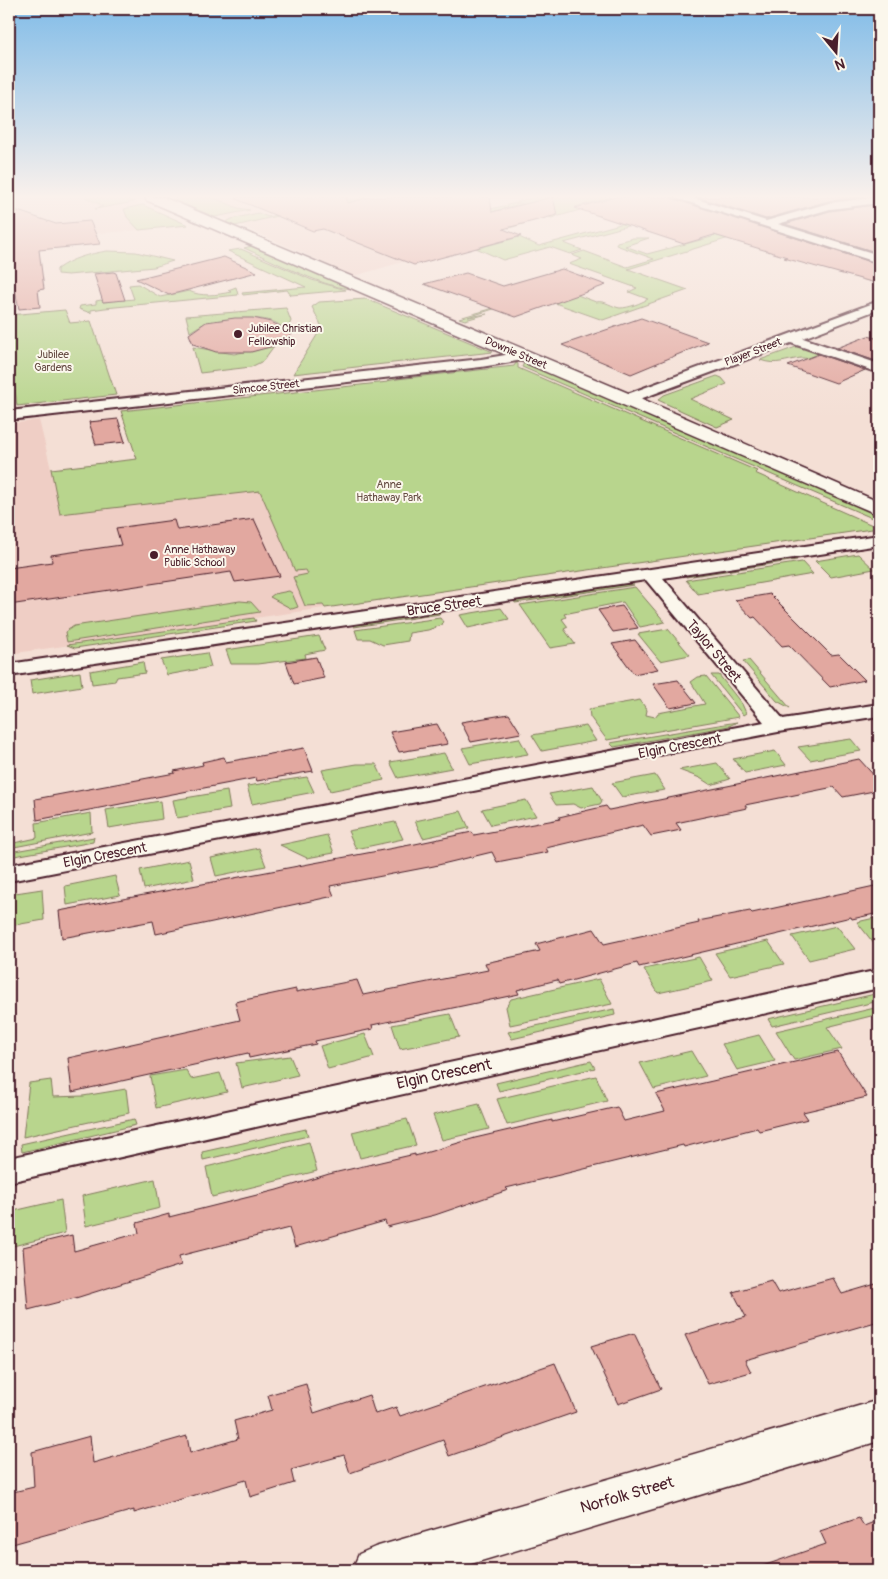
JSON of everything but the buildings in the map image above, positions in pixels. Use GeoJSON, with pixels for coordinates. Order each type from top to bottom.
{"type":"FeatureCollection","features":[{"type":"Feature","properties":{"kind":"main road","name":"Downie Street"},"geometry":{"type":"LineString","coordinates":[[324,271],[879,509]]}},
{"type":"Feature","properties":{"kind":"main road","name":"Norfolk Street"},"geometry":{"type":"LineString","coordinates":[[375,1570],[879,1420]]}},
{"type":"Feature","properties":{"kind":"street","name":"Player Street"},"geometry":{"type":"LineString","coordinates":[[626,400],[879,305]]}},
{"type":"Feature","properties":{"kind":"street"},"geometry":{"type":"LineString","coordinates":[[791,338],[879,369]]}},
{"type":"Feature","properties":{"kind":"street","name":"Simcoe Street"},"geometry":{"type":"LineString","coordinates":[[9,416],[481,363],[524,356]]}},
{"type":"Feature","properties":{"kind":"street","name":"Bruce Street"},"geometry":{"type":"LineString","coordinates":[[9,670],[879,540]]}},
{"type":"Feature","properties":{"kind":"street","name":"Taylor Street"},"geometry":{"type":"LineString","coordinates":[[651,575],[778,726]]}},
{"type":"Feature","properties":{"kind":"street","name":"Elgin Crescent"},"geometry":{"type":"LineString","coordinates":[[9,873],[778,726],[879,710]]}},
{"type":"Feature","properties":{"kind":"street","name":"Elgin Crescent"},"geometry":{"type":"LineString","coordinates":[[9,1170],[879,979]]}},
{"type":"Feature","properties":{"kind":"shaded area"},"geometry":{"type":"Polygon","coordinates":[[[342,271],[373,271],[354,276],[342,271]]]}},
{"type":"Feature","properties":{"kind":"shaded area","name":"Anne Hathaway Public School"},"geometry":{"type":"Polygon","coordinates":[[[39,420],[51,469],[137,459],[267,487],[324,608],[9,654],[9,424],[39,420]]]}},
{"type":"Feature","properties":{"kind":"green space"},"geometry":{"type":"Polygon","coordinates":[[[57,271],[114,271],[68,275],[57,274],[57,271]]]}},
{"type":"Feature","properties":{"kind":"green space"},"geometry":{"type":"Polygon","coordinates":[[[271,271],[291,271],[312,280],[346,290],[291,295],[287,290],[243,295],[242,293],[306,287],[271,271]]]}},
{"type":"Feature","properties":{"kind":"green space"},"geometry":{"type":"Polygon","coordinates":[[[295,271],[315,271],[355,288],[345,288],[317,280],[295,271]]]}},
{"type":"Feature","properties":{"kind":"green space"},"geometry":{"type":"Polygon","coordinates":[[[588,271],[633,271],[688,290],[603,320],[536,296],[561,289],[596,302],[620,308],[638,304],[648,299],[629,292],[637,288],[588,271]]]}},
{"type":"Feature","properties":{"kind":"green space"},"geometry":{"type":"Polygon","coordinates":[[[138,284],[160,297],[189,291],[204,295],[220,294],[231,292],[228,290],[236,287],[238,295],[105,308],[91,310],[91,313],[79,309],[80,306],[96,304],[96,301],[101,300],[103,302],[134,299],[129,285],[138,284]]]}},
{"type":"Feature","properties":{"kind":"green space"},"geometry":{"type":"Polygon","coordinates":[[[366,299],[493,352],[293,374],[322,327],[312,307],[319,302],[366,299]]]}},
{"type":"Feature","properties":{"kind":"green space"},"geometry":{"type":"Polygon","coordinates":[[[522,300],[468,317],[487,314],[465,320],[459,318],[522,300]]]}},
{"type":"Feature","properties":{"kind":"green space"},"geometry":{"type":"Polygon","coordinates":[[[286,308],[291,321],[287,330],[284,330],[279,324],[270,321],[247,318],[212,322],[190,332],[186,316],[286,308]]]}},
{"type":"Feature","properties":{"kind":"green space","name":"Jubilee Gardens"},"geometry":{"type":"Polygon","coordinates":[[[65,310],[70,323],[91,321],[116,395],[17,406],[9,342],[9,315],[65,310]]]}},
{"type":"Feature","properties":{"kind":"green space"},"geometry":{"type":"Polygon","coordinates":[[[274,346],[263,361],[251,367],[200,373],[193,347],[234,354],[274,346]]]}},
{"type":"Feature","properties":{"kind":"green space"},"geometry":{"type":"Polygon","coordinates":[[[796,347],[865,370],[855,374],[805,358],[776,363],[760,360],[796,347]]]}},
{"type":"Feature","properties":{"kind":"green space","name":"Anne Hathaway Park"},"geometry":{"type":"Polygon","coordinates":[[[516,363],[518,368],[757,471],[755,473],[879,528],[325,608],[323,605],[305,606],[293,577],[308,574],[306,570],[295,571],[260,491],[60,514],[51,469],[137,459],[121,411],[388,382],[397,379],[514,366],[516,363]]]}},
{"type":"Feature","properties":{"kind":"green space"},"geometry":{"type":"Polygon","coordinates":[[[524,363],[529,363],[879,513],[879,521],[522,367],[524,363]]]}},
{"type":"Feature","properties":{"kind":"green space"},"geometry":{"type":"Polygon","coordinates":[[[717,376],[722,378],[727,384],[690,399],[734,420],[717,427],[658,400],[664,395],[717,376]]]}},
{"type":"Feature","properties":{"kind":"green space"},"geometry":{"type":"Polygon","coordinates":[[[858,554],[874,569],[831,577],[815,561],[858,554]]]}},
{"type":"Feature","properties":{"kind":"green space"},"geometry":{"type":"Polygon","coordinates":[[[794,556],[797,560],[686,577],[686,575],[694,572],[794,556]]]}},
{"type":"Feature","properties":{"kind":"green space"},"geometry":{"type":"Polygon","coordinates":[[[802,562],[813,574],[698,594],[686,580],[802,562]]]}},
{"type":"Feature","properties":{"kind":"green space"},"geometry":{"type":"Polygon","coordinates":[[[617,584],[634,585],[515,603],[514,600],[617,584]]]}},
{"type":"Feature","properties":{"kind":"green space"},"geometry":{"type":"Polygon","coordinates":[[[635,587],[665,622],[640,627],[623,602],[564,614],[566,617],[562,619],[568,627],[564,629],[575,644],[550,648],[520,605],[635,587]]]}},
{"type":"Feature","properties":{"kind":"green space"},"geometry":{"type":"Polygon","coordinates":[[[289,591],[292,593],[298,607],[292,609],[270,597],[274,594],[289,591]]]}},
{"type":"Feature","properties":{"kind":"green space"},"geometry":{"type":"Polygon","coordinates":[[[240,601],[251,602],[260,612],[67,642],[65,632],[74,626],[240,601]]]}},
{"type":"Feature","properties":{"kind":"green space"},"geometry":{"type":"Polygon","coordinates":[[[501,608],[509,619],[468,628],[460,615],[501,608]]]}},
{"type":"Feature","properties":{"kind":"green space"},"geometry":{"type":"Polygon","coordinates":[[[438,611],[440,614],[354,627],[354,624],[438,611]]]}},
{"type":"Feature","properties":{"kind":"green space"},"geometry":{"type":"Polygon","coordinates":[[[254,618],[256,621],[75,648],[67,645],[254,618]]]}},
{"type":"Feature","properties":{"kind":"green space"},"geometry":{"type":"Polygon","coordinates":[[[440,618],[443,622],[442,625],[428,630],[409,633],[408,641],[383,645],[370,639],[358,639],[355,630],[440,618]]]}},
{"type":"Feature","properties":{"kind":"green space"},"geometry":{"type":"Polygon","coordinates":[[[668,629],[690,655],[660,661],[638,634],[668,629]]]}},
{"type":"Feature","properties":{"kind":"green space"},"geometry":{"type":"Polygon","coordinates":[[[319,636],[325,650],[305,654],[306,658],[257,664],[231,664],[226,650],[319,636]]]}},
{"type":"Feature","properties":{"kind":"green space"},"geometry":{"type":"Polygon","coordinates":[[[207,653],[211,667],[167,675],[161,660],[207,653]]]}},
{"type":"Feature","properties":{"kind":"green space"},"geometry":{"type":"Polygon","coordinates":[[[749,660],[790,708],[777,701],[743,661],[749,660]]]}},
{"type":"Feature","properties":{"kind":"green space"},"geometry":{"type":"Polygon","coordinates":[[[143,662],[145,673],[117,677],[115,681],[92,684],[90,671],[143,662]]]}},
{"type":"Feature","properties":{"kind":"green space"},"geometry":{"type":"Polygon","coordinates":[[[80,672],[82,686],[32,694],[30,680],[80,672]]]}},
{"type":"Feature","properties":{"kind":"green space"},"geometry":{"type":"Polygon","coordinates":[[[711,675],[719,675],[742,704],[746,713],[743,715],[711,675]]]}},
{"type":"Feature","properties":{"kind":"green space"},"geometry":{"type":"Polygon","coordinates":[[[706,676],[739,717],[607,740],[590,717],[589,709],[640,700],[647,710],[646,715],[655,717],[658,713],[705,704],[691,682],[698,677],[706,676]]]}},
{"type":"Feature","properties":{"kind":"green space"},"geometry":{"type":"Polygon","coordinates":[[[737,722],[729,726],[614,747],[610,743],[737,722]]]}},
{"type":"Feature","properties":{"kind":"green space"},"geometry":{"type":"Polygon","coordinates":[[[586,726],[596,741],[542,751],[532,735],[586,726]]]}},
{"type":"Feature","properties":{"kind":"green space"},"geometry":{"type":"Polygon","coordinates":[[[519,738],[528,754],[470,764],[462,748],[519,738]]]}},
{"type":"Feature","properties":{"kind":"green space"},"geometry":{"type":"Polygon","coordinates":[[[851,739],[861,751],[810,760],[798,747],[851,739]]]}},
{"type":"Feature","properties":{"kind":"green space"},"geometry":{"type":"Polygon","coordinates":[[[775,751],[786,765],[745,773],[733,759],[775,751]]]}},
{"type":"Feature","properties":{"kind":"green space"},"geometry":{"type":"Polygon","coordinates":[[[444,753],[452,768],[398,778],[390,762],[444,753]]]}},
{"type":"Feature","properties":{"kind":"green space"},"geometry":{"type":"Polygon","coordinates":[[[717,763],[730,779],[711,785],[700,778],[679,770],[717,763]]]}},
{"type":"Feature","properties":{"kind":"green space"},"geometry":{"type":"Polygon","coordinates":[[[357,764],[376,764],[384,780],[330,791],[322,770],[357,764]]]}},
{"type":"Feature","properties":{"kind":"green space"},"geometry":{"type":"Polygon","coordinates":[[[655,775],[665,790],[622,797],[612,783],[655,775]]]}},
{"type":"Feature","properties":{"kind":"green space"},"geometry":{"type":"Polygon","coordinates":[[[307,777],[314,792],[252,804],[247,786],[307,777]]]}},
{"type":"Feature","properties":{"kind":"green space"},"geometry":{"type":"Polygon","coordinates":[[[593,786],[602,801],[600,804],[581,808],[573,804],[556,805],[549,794],[593,786]]]}},
{"type":"Feature","properties":{"kind":"green space"},"geometry":{"type":"Polygon","coordinates":[[[227,791],[230,809],[177,818],[173,800],[227,791]]]}},
{"type":"Feature","properties":{"kind":"green space"},"geometry":{"type":"Polygon","coordinates":[[[526,800],[536,816],[491,825],[482,809],[526,800]]]}},
{"type":"Feature","properties":{"kind":"green space"},"geometry":{"type":"Polygon","coordinates":[[[160,801],[162,819],[109,828],[106,810],[160,801]]]}},
{"type":"Feature","properties":{"kind":"green space"},"geometry":{"type":"Polygon","coordinates":[[[461,811],[469,828],[423,838],[415,821],[461,811]]]}},
{"type":"Feature","properties":{"kind":"green space"},"geometry":{"type":"Polygon","coordinates":[[[91,813],[92,832],[9,848],[9,844],[37,838],[36,823],[91,813]]]}},
{"type":"Feature","properties":{"kind":"green space"},"geometry":{"type":"Polygon","coordinates":[[[395,822],[403,839],[356,849],[348,831],[395,822]]]}},
{"type":"Feature","properties":{"kind":"green space"},"geometry":{"type":"Polygon","coordinates":[[[327,835],[334,853],[307,858],[280,845],[327,835]]]}},
{"type":"Feature","properties":{"kind":"green space"},"geometry":{"type":"Polygon","coordinates":[[[94,837],[93,842],[9,857],[9,852],[94,837]]]}},
{"type":"Feature","properties":{"kind":"green space"},"geometry":{"type":"Polygon","coordinates":[[[259,848],[266,866],[216,876],[211,858],[259,848]]]}},
{"type":"Feature","properties":{"kind":"green space"},"geometry":{"type":"Polygon","coordinates":[[[189,860],[194,879],[144,889],[140,870],[189,860]]]}},
{"type":"Feature","properties":{"kind":"green space"},"geometry":{"type":"Polygon","coordinates":[[[115,876],[120,895],[67,905],[65,886],[115,876]]]}},
{"type":"Feature","properties":{"kind":"green space"},"geometry":{"type":"Polygon","coordinates":[[[42,889],[44,920],[9,926],[9,894],[42,889]]]}},
{"type":"Feature","properties":{"kind":"green space"},"geometry":{"type":"Polygon","coordinates":[[[879,917],[879,944],[875,945],[857,922],[879,917]]]}},
{"type":"Feature","properties":{"kind":"green space"},"geometry":{"type":"Polygon","coordinates":[[[837,926],[855,949],[809,960],[792,936],[837,926]]]}},
{"type":"Feature","properties":{"kind":"green space"},"geometry":{"type":"Polygon","coordinates":[[[768,941],[784,964],[730,976],[715,953],[768,941]]]}},
{"type":"Feature","properties":{"kind":"green space"},"geometry":{"type":"Polygon","coordinates":[[[699,957],[713,981],[658,993],[644,969],[699,957]]]}},
{"type":"Feature","properties":{"kind":"green space"},"geometry":{"type":"Polygon","coordinates":[[[599,979],[612,1004],[510,1025],[506,1007],[511,999],[599,979]]]}},
{"type":"Feature","properties":{"kind":"green space"},"geometry":{"type":"Polygon","coordinates":[[[879,993],[879,1001],[772,1026],[768,1019],[879,993]]]}},
{"type":"Feature","properties":{"kind":"green space"},"geometry":{"type":"Polygon","coordinates":[[[879,1007],[879,1014],[827,1027],[842,1049],[794,1060],[776,1031],[879,1007]]]}},
{"type":"Feature","properties":{"kind":"green space"},"geometry":{"type":"Polygon","coordinates":[[[614,1009],[615,1015],[512,1039],[508,1032],[614,1009]]]}},
{"type":"Feature","properties":{"kind":"green space"},"geometry":{"type":"Polygon","coordinates":[[[450,1014],[459,1037],[400,1049],[392,1025],[450,1014]]]}},
{"type":"Feature","properties":{"kind":"green space"},"geometry":{"type":"Polygon","coordinates":[[[365,1034],[374,1057],[328,1069],[320,1046],[365,1034]]]}},
{"type":"Feature","properties":{"kind":"green space"},"geometry":{"type":"Polygon","coordinates":[[[759,1035],[775,1061],[737,1070],[722,1044],[759,1035]]]}},
{"type":"Feature","properties":{"kind":"green space"},"geometry":{"type":"Polygon","coordinates":[[[691,1051],[706,1076],[654,1089],[640,1063],[691,1051]]]}},
{"type":"Feature","properties":{"kind":"green space"},"geometry":{"type":"Polygon","coordinates":[[[290,1056],[298,1075],[242,1088],[236,1063],[290,1056]]]}},
{"type":"Feature","properties":{"kind":"green space"},"geometry":{"type":"Polygon","coordinates":[[[591,1061],[595,1068],[499,1091],[496,1083],[591,1061]]]}},
{"type":"Feature","properties":{"kind":"green space"},"geometry":{"type":"Polygon","coordinates":[[[186,1070],[191,1079],[220,1073],[227,1092],[156,1108],[150,1076],[186,1070]]]}},
{"type":"Feature","properties":{"kind":"green space"},"geometry":{"type":"Polygon","coordinates":[[[596,1076],[607,1101],[507,1125],[497,1099],[596,1076]]]}},
{"type":"Feature","properties":{"kind":"green space"},"geometry":{"type":"Polygon","coordinates":[[[51,1080],[53,1097],[83,1096],[126,1089],[129,1113],[23,1137],[29,1083],[51,1080]]]}},
{"type":"Feature","properties":{"kind":"green space"},"geometry":{"type":"Polygon","coordinates":[[[479,1104],[489,1129],[442,1140],[433,1115],[479,1104]]]}},
{"type":"Feature","properties":{"kind":"green space"},"geometry":{"type":"Polygon","coordinates":[[[134,1119],[136,1125],[22,1152],[21,1144],[134,1119]]]}},
{"type":"Feature","properties":{"kind":"green space"},"geometry":{"type":"Polygon","coordinates":[[[407,1119],[416,1145],[360,1158],[352,1132],[407,1119]]]}},
{"type":"Feature","properties":{"kind":"green space"},"geometry":{"type":"Polygon","coordinates":[[[306,1129],[308,1136],[203,1160],[202,1152],[306,1129]]]}},
{"type":"Feature","properties":{"kind":"green space"},"geometry":{"type":"Polygon","coordinates":[[[309,1142],[317,1171],[212,1197],[206,1167],[309,1142]]]}},
{"type":"Feature","properties":{"kind":"green space"},"geometry":{"type":"Polygon","coordinates":[[[155,1179],[160,1208],[86,1226],[82,1196],[155,1179]]]}},
{"type":"Feature","properties":{"kind":"green space"},"geometry":{"type":"Polygon","coordinates":[[[61,1200],[65,1233],[9,1247],[9,1212],[61,1200]]]}},
{"type":"Feature","properties":{"kind":"place","name":"Jubilee Christian Fellowship"},"geometry":{"type":"Point","coordinates":[238,334]}},
{"type":"Feature","properties":{"kind":"place","name":"Anne Hathaway Public School"},"geometry":{"type":"Point","coordinates":[154,555]}}]}
